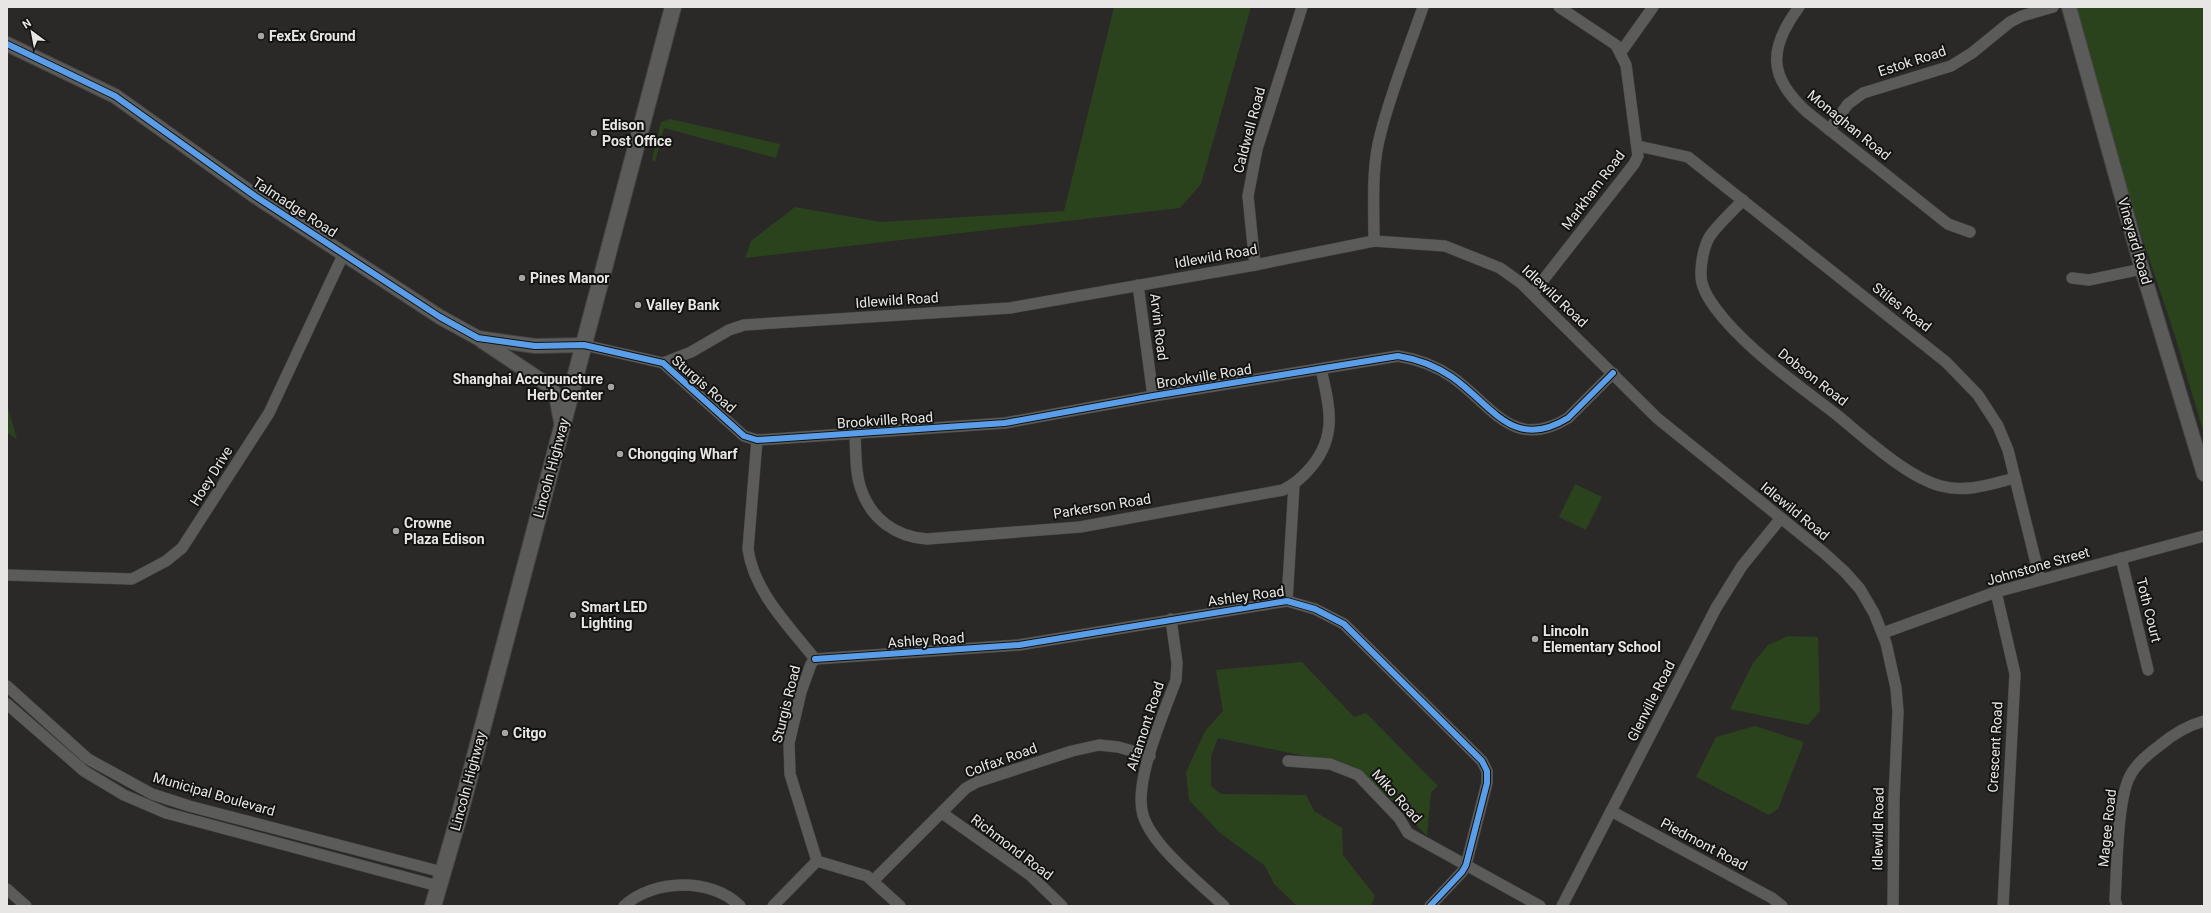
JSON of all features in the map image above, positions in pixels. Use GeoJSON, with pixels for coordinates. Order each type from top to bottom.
{"type":"FeatureCollection","features":[{"type":"Feature","properties":{"kind":"main road","name":"Lincoln Highway"},"geometry":{"type":"LineString","coordinates":[[433,906],[460,813],[673,7]]}},
{"type":"Feature","properties":{"kind":"street","name":"Caldwell Road"},"geometry":{"type":"LineString","coordinates":[[1255,265],[1248,196],[1257,148],[1302,7]]}},
{"type":"Feature","properties":{"kind":"street"},"geometry":{"type":"LineString","coordinates":[[1374,241],[1375,162],[1381,132],[1424,7]]}},
{"type":"Feature","properties":{"kind":"street","name":"Markham Road"},"geometry":{"type":"LineString","coordinates":[[1533,293],[1634,164],[1638,156],[1638,146],[1626,65],[1621,52],[1616,44],[1559,7]]}},
{"type":"Feature","properties":{"kind":"street"},"geometry":{"type":"LineString","coordinates":[[1621,52],[1654,7]]}},
{"type":"Feature","properties":{"kind":"street","name":"Monaghan Road"},"geometry":{"type":"LineString","coordinates":[[1799,7],[1786,24],[1777,50],[1777,70],[1787,91],[1798,104],[1829,130],[1948,224],[1970,232]]}},
{"type":"Feature","properties":{"kind":"street","name":"Estok Road"},"geometry":{"type":"LineString","coordinates":[[1829,130],[1848,104],[1863,93],[1951,66],[1972,53],[2010,22],[2022,16],[2053,7]]}},
{"type":"Feature","properties":{"kind":"street","name":"Vineyard Road"},"geometry":{"type":"LineString","coordinates":[[2068,7],[2142,269],[2204,474]]}},
{"type":"Feature","properties":{"kind":"street","name":"Talmadge Road"},"geometry":{"type":"LineString","coordinates":[[7,44],[115,96],[255,196],[440,316],[478,338],[535,346],[584,345]]}},
{"type":"Feature","properties":{"kind":"street","name":"Stiles Road"},"geometry":{"type":"LineString","coordinates":[[1638,146],[1688,157],[1946,362],[1966,381],[1988,408],[1998,426],[2008,450],[2040,579]]}},
{"type":"Feature","properties":{"kind":"street","name":"Dobson Road"},"geometry":{"type":"LineString","coordinates":[[1743,200],[1710,237],[1702,266],[1702,282],[1710,300],[1736,331],[1758,353],[1923,481],[1942,487],[1959,489],[1976,488],[2015,478]]}},
{"type":"Feature","properties":{"kind":"street","name":"Idlewild Road"},"geometry":{"type":"LineString","coordinates":[[663,363],[691,352],[729,330],[744,325],[1010,308],[1255,265],[1374,241],[1445,246],[1500,268],[1533,293],[1657,418],[1781,518],[1845,572],[1860,589],[1883,633],[1896,688],[1898,712],[1893,814],[1893,906]]}},
{"type":"Feature","properties":{"kind":"street","name":"Hoey Drive"},"geometry":{"type":"LineString","coordinates":[[7,575],[132,579],[156,567],[182,548],[269,413],[344,254]]}},
{"type":"Feature","properties":{"kind":"street"},"geometry":{"type":"LineString","coordinates":[[2072,278],[2089,280],[2142,269]]}},
{"type":"Feature","properties":{"kind":"street","name":"Arvin Road"},"geometry":{"type":"LineString","coordinates":[[1138,286],[1153,396]]}},
{"type":"Feature","properties":{"kind":"street"},"geometry":{"type":"LineString","coordinates":[[478,338],[548,385],[556,394],[562,430]]}},
{"type":"Feature","properties":{"kind":"street","name":"Sturgis Road"},"geometry":{"type":"LineString","coordinates":[[584,345],[663,363],[744,436],[756,440],[748,549],[749,560],[762,590],[769,601],[816,659],[810,664],[801,692],[789,743],[790,774],[817,861]]}},
{"type":"Feature","properties":{"kind":"street","name":"Brookville Road"},"geometry":{"type":"LineString","coordinates":[[756,440],[855,435],[1005,423],[1153,396],[1387,358],[1409,358],[1436,368],[1451,377],[1506,423],[1518,429],[1533,430],[1559,423],[1568,418],[1613,373]]}},
{"type":"Feature","properties":{"kind":"street","name":"Parkerson Road"},"geometry":{"type":"LineString","coordinates":[[855,435],[860,488],[868,504],[879,519],[891,528],[916,539],[1080,528],[1283,490],[1294,485],[1321,455],[1330,432],[1330,412],[1321,369]]}},
{"type":"Feature","properties":{"kind":"street"},"geometry":{"type":"LineString","coordinates":[[1288,601],[1294,485]]}},
{"type":"Feature","properties":{"kind":"street","name":"Glenville Road"},"geometry":{"type":"LineString","coordinates":[[1562,906],[1716,608],[1742,566],[1781,518]]}},
{"type":"Feature","properties":{"kind":"street","name":"Johnstone Street"},"geometry":{"type":"LineString","coordinates":[[1883,633],[1996,592],[2204,536]]}},
{"type":"Feature","properties":{"kind":"street","name":"Toth Court"},"geometry":{"type":"LineString","coordinates":[[2121,558],[2148,670]]}},
{"type":"Feature","properties":{"kind":"street","name":"Crescent Road"},"geometry":{"type":"LineString","coordinates":[[1996,592],[2015,674],[2003,906]]}},
{"type":"Feature","properties":{"kind":"street","name":"Ashley Road"},"geometry":{"type":"LineString","coordinates":[[816,659],[1020,645],[1288,601],[1315,609],[1344,624],[1482,761],[1487,771],[1487,783],[1466,865],[1462,872],[1430,906]]}},
{"type":"Feature","properties":{"kind":"street","name":"Altamont Road"},"geometry":{"type":"LineString","coordinates":[[1171,619],[1177,663],[1176,680],[1143,780],[1143,815],[1152,832],[1164,848],[1224,906]]}},
{"type":"Feature","properties":{"kind":"street","name":"Municipal Boulevard"},"geometry":{"type":"LineString","coordinates":[[7,686],[88,759],[152,794],[440,879]]}},
{"type":"Feature","properties":{"kind":"street","name":"Municipal Boulevard"},"geometry":{"type":"LineString","coordinates":[[7,704],[84,771],[124,795],[166,813],[440,879]]}},
{"type":"Feature","properties":{"kind":"street","name":"Magee Road"},"geometry":{"type":"LineString","coordinates":[[2117,906],[2115,900],[2123,796],[2130,777],[2139,764],[2173,734],[2192,724],[2204,721]]}},
{"type":"Feature","properties":{"kind":"street","name":"Colfax Road"},"geometry":{"type":"LineString","coordinates":[[873,881],[966,788],[977,782],[1072,751],[1099,745],[1150,756]]}},
{"type":"Feature","properties":{"kind":"street","name":"Miko Road"},"geometry":{"type":"LineString","coordinates":[[1288,761],[1330,764],[1358,775],[1399,818],[1408,833],[1540,906]]}},
{"type":"Feature","properties":{"kind":"street","name":"Piedmont Road"},"geometry":{"type":"LineString","coordinates":[[1611,811],[1772,898],[1782,906]]}},
{"type":"Feature","properties":{"kind":"street","name":"Richmond Road"},"geometry":{"type":"LineString","coordinates":[[942,813],[1030,875],[1062,906]]}},
{"type":"Feature","properties":{"kind":"street"},"geometry":{"type":"LineString","coordinates":[[773,906],[817,861],[867,876],[900,906]]}},
{"type":"Feature","properties":{"kind":"street"},"geometry":{"type":"LineString","coordinates":[[624,906],[632,898],[657,888],[691,885],[721,893],[740,906]]}},
{"type":"Feature","properties":{"kind":"street"},"geometry":{"type":"LineString","coordinates":[[7,889],[26,906]]}},
{"type":"Feature","properties":{"kind":"green space"},"geometry":{"type":"Polygon","coordinates":[[[1114,7],[1251,7],[1201,184],[1180,208],[745,258],[751,241],[795,207],[881,222],[1064,211],[1114,7]]]}},
{"type":"Feature","properties":{"kind":"green space"},"geometry":{"type":"Polygon","coordinates":[[[2077,7],[2204,7],[2204,434],[2175,336],[2126,189],[2077,7]]]}},
{"type":"Feature","properties":{"kind":"green space"},"geometry":{"type":"Polygon","coordinates":[[[670,119],[780,144],[776,158],[664,128],[655,162],[652,160],[661,122],[670,119]]]}},
{"type":"Feature","properties":{"kind":"green space"},"geometry":{"type":"Polygon","coordinates":[[[7,405],[17,439],[7,433],[7,405]]]}},
{"type":"Feature","properties":{"kind":"green space"},"geometry":{"type":"Polygon","coordinates":[[[1575,484],[1602,497],[1586,530],[1559,517],[1575,484]]]}},
{"type":"Feature","properties":{"kind":"green space"},"geometry":{"type":"Polygon","coordinates":[[[1788,636],[1818,637],[1820,711],[1808,725],[1730,709],[1753,663],[1768,645],[1788,636]]]}},
{"type":"Feature","properties":{"kind":"green space"},"geometry":{"type":"Polygon","coordinates":[[[1302,662],[1354,717],[1366,713],[1438,786],[1431,792],[1427,836],[1393,801],[1352,766],[1218,738],[1211,757],[1211,786],[1221,794],[1306,795],[1314,811],[1342,828],[1343,855],[1375,896],[1371,906],[1297,906],[1274,884],[1265,866],[1220,833],[1189,800],[1186,772],[1205,731],[1223,711],[1216,670],[1302,662]]]}},
{"type":"Feature","properties":{"kind":"green space"},"geometry":{"type":"Polygon","coordinates":[[[1755,726],[1804,742],[1778,809],[1769,815],[1696,777],[1716,737],[1755,726]]]}},
{"type":"Feature","properties":{"kind":"cycle path"},"geometry":{"type":"LineString","coordinates":[[7,44],[115,96],[255,196],[440,317],[478,338],[535,346],[584,345],[663,363],[744,436],[757,440],[1005,423],[1153,396],[1398,356],[1433,366],[1452,377],[1504,421],[1518,427],[1532,430],[1549,427],[1568,418],[1613,373]]}},
{"type":"Feature","properties":{"kind":"cycle path"},"geometry":{"type":"LineString","coordinates":[[815,659],[1019,645],[1287,601],[1315,609],[1344,624],[1482,761],[1487,771],[1487,783],[1466,865],[1462,872],[1430,906]]}},
{"type":"Feature","properties":{"kind":"place","name":"FexEx Ground"},"geometry":{"type":"Point","coordinates":[261,36]}},
{"type":"Feature","properties":{"kind":"place","name":"Edison Post Office"},"geometry":{"type":"Point","coordinates":[594,133]}},
{"type":"Feature","properties":{"kind":"place","name":"Pines Manor"},"geometry":{"type":"Point","coordinates":[522,278]}},
{"type":"Feature","properties":{"kind":"place","name":"Valley Bank"},"geometry":{"type":"Point","coordinates":[638,305]}},
{"type":"Feature","properties":{"kind":"place","name":"Shanghai Accupuncture Herb Center"},"geometry":{"type":"Point","coordinates":[611,387]}},
{"type":"Feature","properties":{"kind":"place","name":"Chongqing Wharf"},"geometry":{"type":"Point","coordinates":[620,454]}},
{"type":"Feature","properties":{"kind":"place","name":"Crowne Plaza Edison"},"geometry":{"type":"Point","coordinates":[396,531]}},
{"type":"Feature","properties":{"kind":"place","name":"Smart LED Lighting"},"geometry":{"type":"Point","coordinates":[573,615]}},
{"type":"Feature","properties":{"kind":"place","name":"Lincoln Elementary School"},"geometry":{"type":"Point","coordinates":[1535,639]}},
{"type":"Feature","properties":{"kind":"place","name":"Citgo"},"geometry":{"type":"Point","coordinates":[505,733]}}]}
